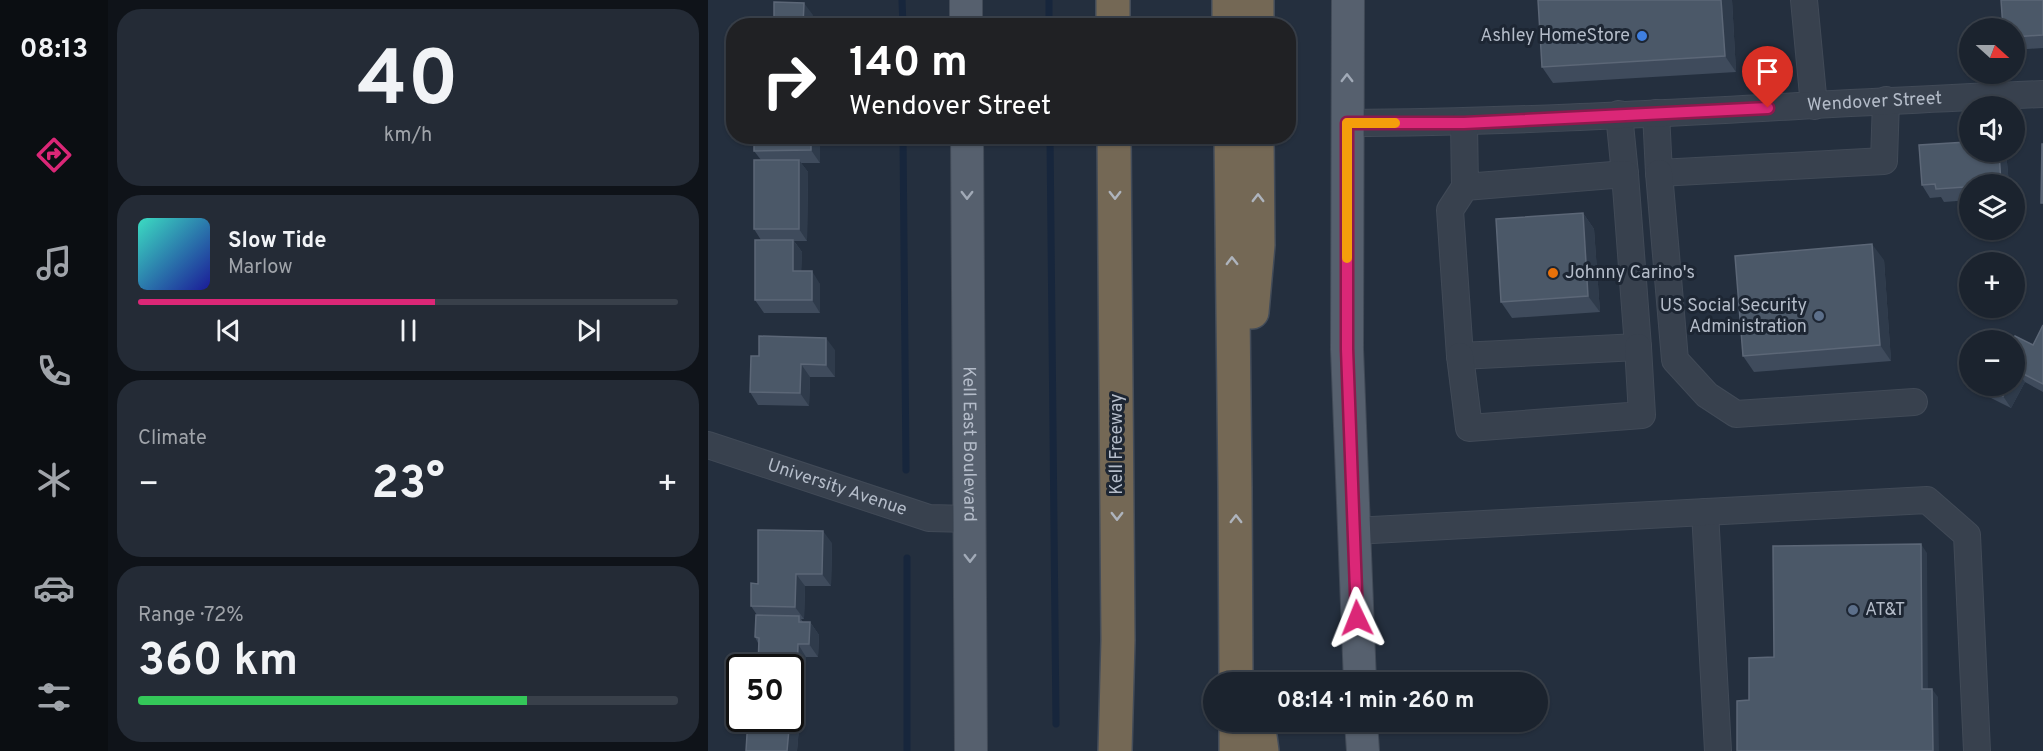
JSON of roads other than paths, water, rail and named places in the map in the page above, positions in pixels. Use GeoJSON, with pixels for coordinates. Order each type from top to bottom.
{"type":"FeatureCollection","features":[{"type":"Feature","properties":{"kind":"highway"},"geometry":{"type":"LineString","coordinates":[[1113,0],[1113,18]]}},
{"type":"Feature","properties":{"kind":"highway"},"geometry":{"type":"LineString","coordinates":[[1229,0],[1229,18]]}},
{"type":"Feature","properties":{"kind":"highway"},"geometry":{"type":"LineString","coordinates":[[1257,0],[1257,18]]}},
{"type":"Feature","properties":{"kind":"highway","name":"Kell Freeway"},"geometry":{"type":"LineString","coordinates":[[1114,144],[1118,640],[1115,751]]}},
{"type":"Feature","properties":{"kind":"highway"},"geometry":{"type":"LineString","coordinates":[[1231,144],[1236,672]]}},
{"type":"Feature","properties":{"kind":"highway"},"geometry":{"type":"LineString","coordinates":[[1236,487],[1258,245],[1257,144]]}},
{"type":"Feature","properties":{"kind":"highway"},"geometry":{"type":"LineString","coordinates":[[1236,563],[1252,672]]}},
{"type":"Feature","properties":{"kind":"highway"},"geometry":{"type":"LineString","coordinates":[[1106,751],[1118,640]]}},
{"type":"Feature","properties":{"kind":"highway"},"geometry":{"type":"LineString","coordinates":[[1236,732],[1236,751]]}},
{"type":"Feature","properties":{"kind":"highway"},"geometry":{"type":"LineString","coordinates":[[1259,732],[1262,751]]}},
{"type":"Feature","properties":{"kind":"main road"},"geometry":{"type":"LineString","coordinates":[[966,0],[966,18]]}},
{"type":"Feature","properties":{"kind":"main road"},"geometry":{"type":"LineString","coordinates":[[1348,0],[1347,349],[1360,672]]}},
{"type":"Feature","properties":{"kind":"main road","name":"Kell East Boulevard"},"geometry":{"type":"LineString","coordinates":[[967,144],[970,751]]}},
{"type":"Feature","properties":{"kind":"main road"},"geometry":{"type":"LineString","coordinates":[[1362,732],[1363,751]]}},
{"type":"Feature","properties":{"kind":"street"},"geometry":{"type":"LineString","coordinates":[[1804,0],[1814,106]]}},
{"type":"Feature","properties":{"kind":"street","name":"Wendover Street"},"geometry":{"type":"LineString","coordinates":[[1347,123],[1464,123],[1814,106],[1886,100],[2043,94]]}},
{"type":"Feature","properties":{"kind":"street"},"geometry":{"type":"LineString","coordinates":[[1659,173],[1884,162],[1886,100]]}},
{"type":"Feature","properties":{"kind":"street"},"geometry":{"type":"LineString","coordinates":[[1656,113],[1675,360],[1707,395],[1736,414],[1914,402]]}},
{"type":"Feature","properties":{"kind":"street"},"geometry":{"type":"LineString","coordinates":[[1464,123],[1465,187],[1450,210],[1460,356],[1469,428],[1642,415],[1619,114]]}},
{"type":"Feature","properties":{"kind":"street"},"geometry":{"type":"LineString","coordinates":[[1465,187],[1625,174]]}},
{"type":"Feature","properties":{"kind":"street"},"geometry":{"type":"LineString","coordinates":[[1460,356],[1638,347]]}},
{"type":"Feature","properties":{"kind":"street","name":"University Avenue"},"geometry":{"type":"LineString","coordinates":[[708,445],[929,518],[970,519]]}},
{"type":"Feature","properties":{"kind":"street"},"geometry":{"type":"LineString","coordinates":[[1354,531],[1927,500],[1967,535],[1977,751]]}},
{"type":"Feature","properties":{"kind":"street"},"geometry":{"type":"LineString","coordinates":[[1705,512],[1718,751]]}},
{"type":"Feature","properties":{"kind":"waterway"},"geometry":{"type":"LineString","coordinates":[[902,0],[903,18]]}},
{"type":"Feature","properties":{"kind":"waterway"},"geometry":{"type":"LineString","coordinates":[[1049,0],[1049,18]]}},
{"type":"Feature","properties":{"kind":"waterway"},"geometry":{"type":"LineString","coordinates":[[903,144],[906,470]]}},
{"type":"Feature","properties":{"kind":"waterway"},"geometry":{"type":"LineString","coordinates":[[1050,144],[1056,724]]}},
{"type":"Feature","properties":{"kind":"waterway"},"geometry":{"type":"LineString","coordinates":[[907,558],[907,751]]}},
{"type":"Feature","properties":{"kind":"place","name":"Ashley HomeStore"},"geometry":{"type":"Point","coordinates":[1642,36]}},
{"type":"Feature","properties":{"kind":"place","name":"Johnny Carino's"},"geometry":{"type":"Point","coordinates":[1553,273]}},
{"type":"Feature","properties":{"kind":"place","name":"US Social Security Administration"},"geometry":{"type":"Point","coordinates":[1819,316]}},
{"type":"Feature","properties":{"kind":"place","name":"AT&T"},"geometry":{"type":"Point","coordinates":[1853,610]}}]}
